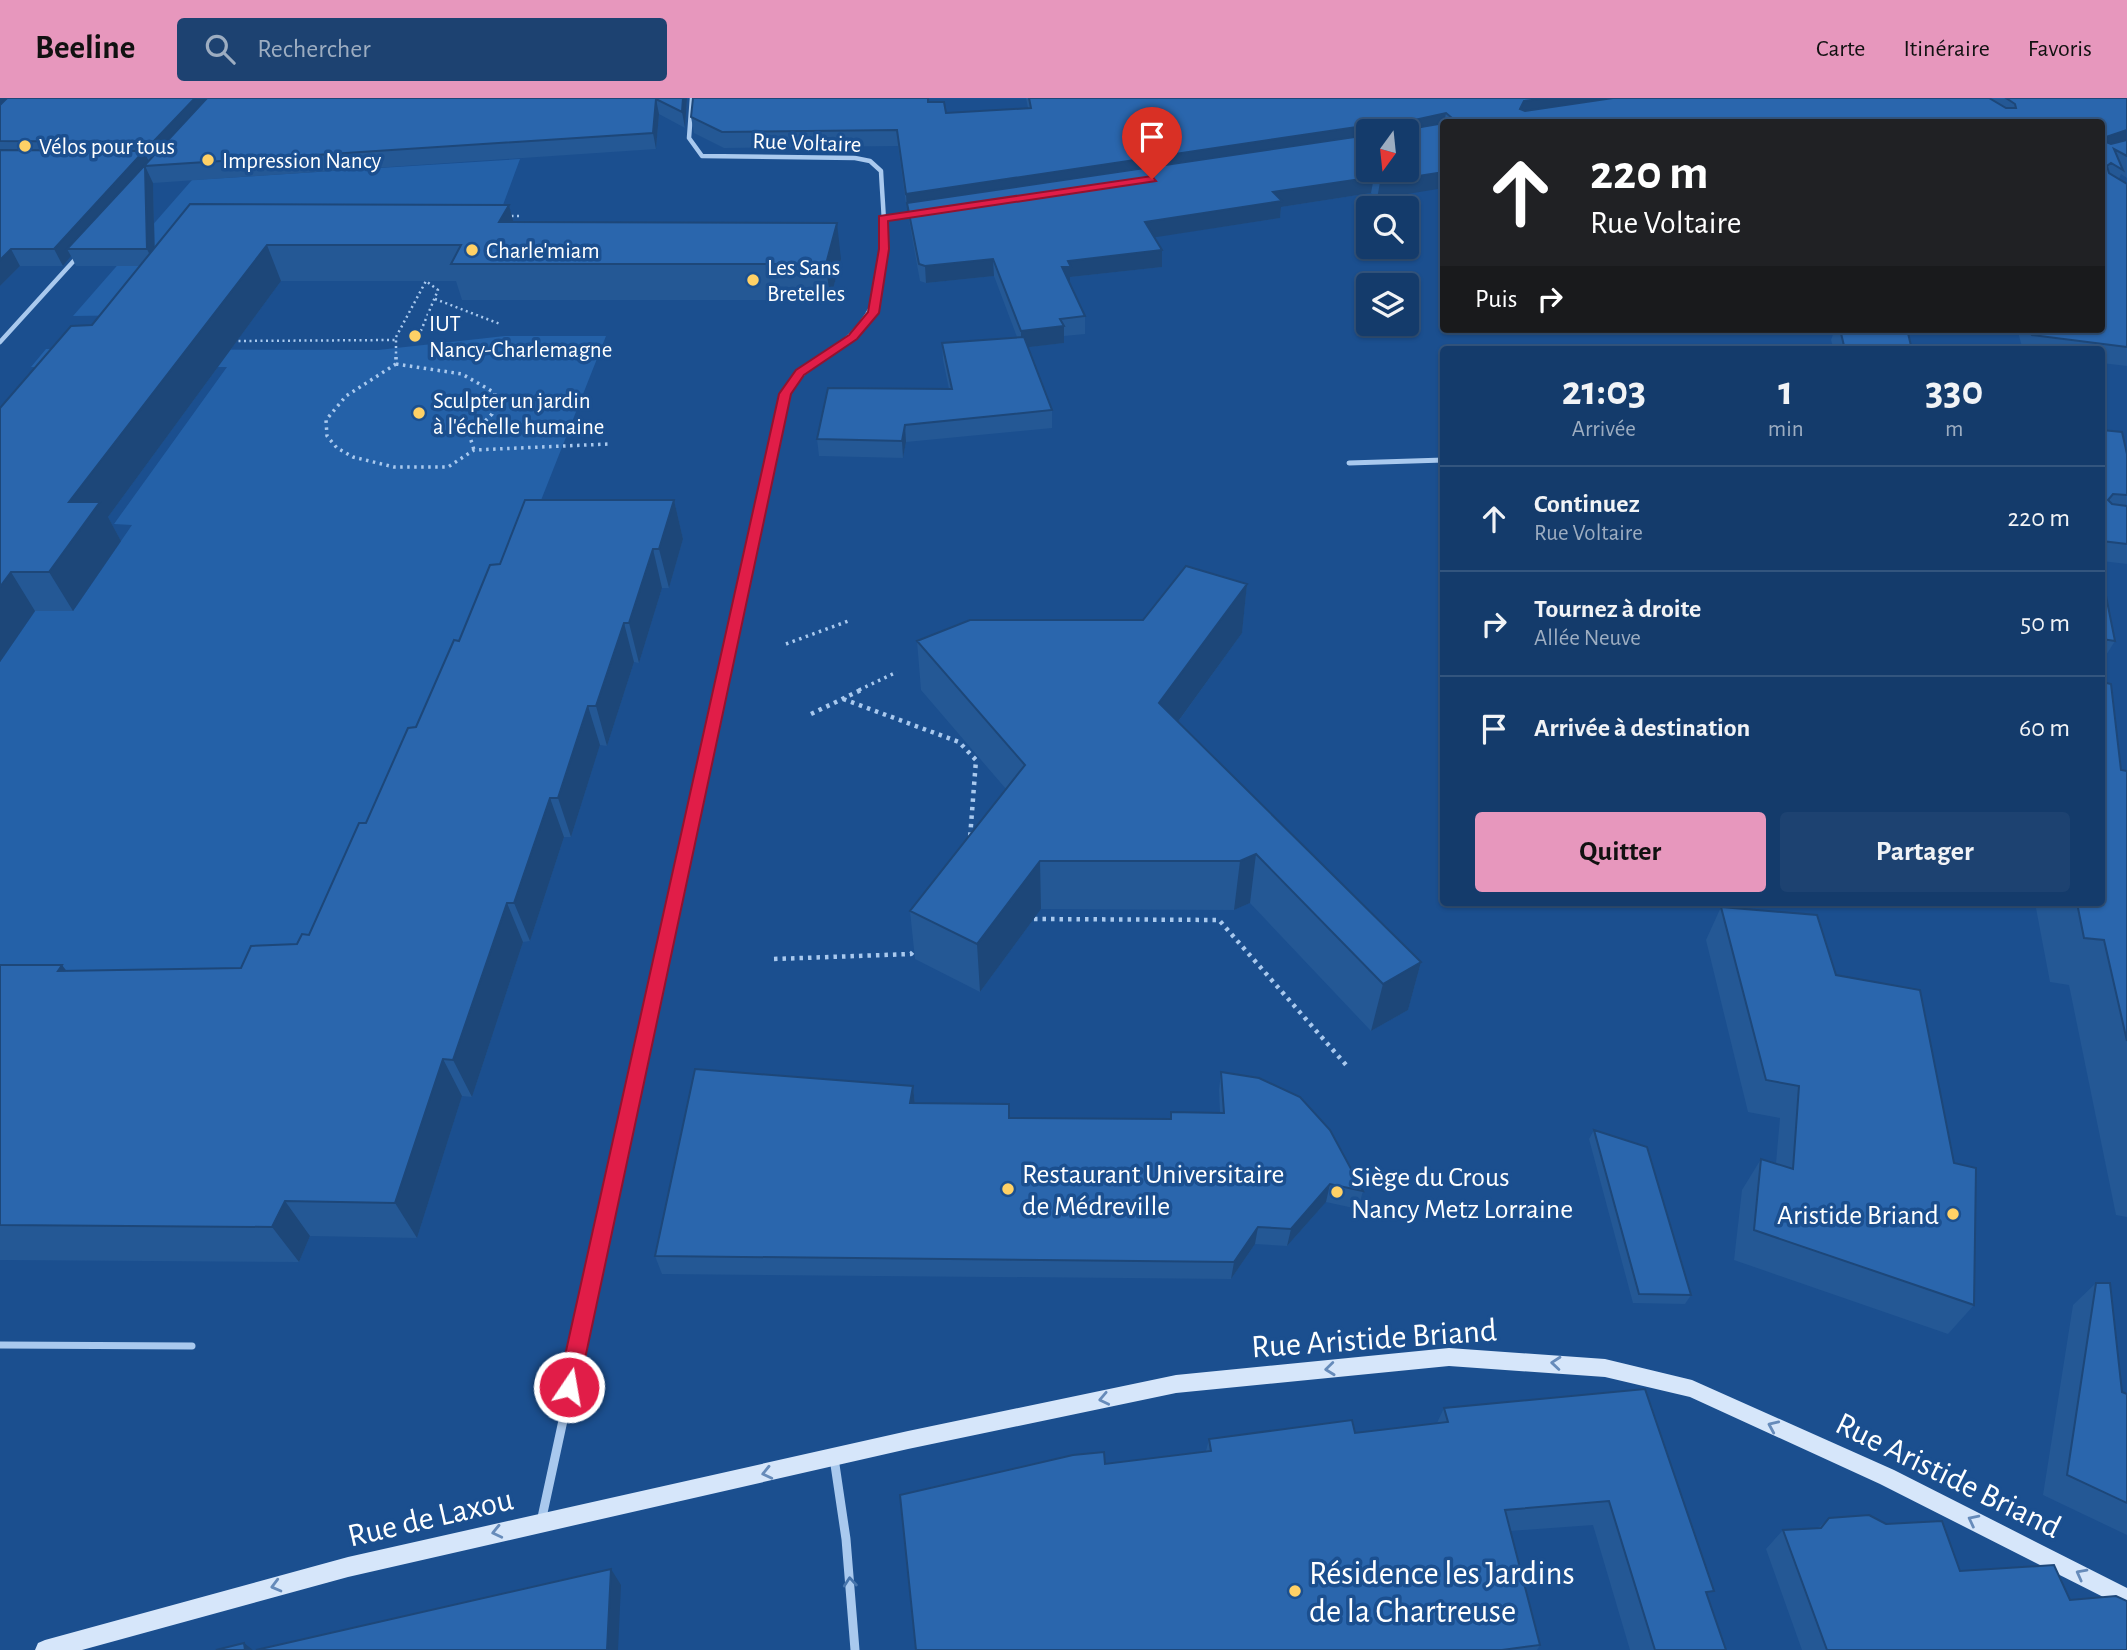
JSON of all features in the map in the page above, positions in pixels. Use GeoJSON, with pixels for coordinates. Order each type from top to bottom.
{"type":"FeatureCollection","features":[{"type":"Feature","properties":{"kind":"main road","name":"Rue Aristide Briand"},"geometry":{"type":"LineString","coordinates":[[834,1458],[1176,1384],[1449,1357],[1605,1368],[1692,1389],[1887,1477],[2127,1599]]}},
{"type":"Feature","properties":{"kind":"main road","name":"Rue de Laxou"},"geometry":{"type":"LineString","coordinates":[[45,1650],[348,1567],[834,1458]]}},
{"type":"Feature","properties":{"kind":"street","name":"Rue Voltaire"},"geometry":{"type":"LineString","coordinates":[[540,1522],[785,394],[800,373],[853,337],[865,325],[876,305],[884,249],[881,171],[876,163],[867,159],[714,158],[692,150],[688,142],[692,98]]}},
{"type":"Feature","properties":{"kind":"street"},"geometry":{"type":"LineString","coordinates":[[883,219],[923,214]]}},
{"type":"Feature","properties":{"kind":"street"},"geometry":{"type":"LineString","coordinates":[[0,342],[83,251]]}},
{"type":"Feature","properties":{"kind":"street"},"geometry":{"type":"LineString","coordinates":[[1349,463],[1440,460]]}},
{"type":"Feature","properties":{"kind":"street"},"geometry":{"type":"LineString","coordinates":[[834,1458],[846,1539],[855,1650]]}},
{"type":"Feature","properties":{"kind":"lane"},"geometry":{"type":"LineString","coordinates":[[0,1345],[192,1346]]}},
{"type":"Feature","properties":{"kind":"path"},"geometry":{"type":"LineString","coordinates":[[496,216],[519,216]]}},
{"type":"Feature","properties":{"kind":"path"},"geometry":{"type":"LineString","coordinates":[[396,363],[396,340],[426,281],[438,290],[420,334]]}},
{"type":"Feature","properties":{"kind":"path"},"geometry":{"type":"LineString","coordinates":[[435,299],[500,324]]}},
{"type":"Feature","properties":{"kind":"path"},"geometry":{"type":"LineString","coordinates":[[222,341],[396,340]]}},
{"type":"Feature","properties":{"kind":"path"},"geometry":{"type":"LineString","coordinates":[[474,450],[470,437],[495,411],[495,393],[478,379],[462,374],[396,363],[338,403],[325,422],[329,439],[365,463],[397,468],[447,467],[461,462],[474,450],[608,444]]}},
{"type":"Feature","properties":{"kind":"path"},"geometry":{"type":"LineString","coordinates":[[786,644],[851,620]]}},
{"type":"Feature","properties":{"kind":"path"},"geometry":{"type":"LineString","coordinates":[[811,714],[897,672]]}},
{"type":"Feature","properties":{"kind":"path"},"geometry":{"type":"LineString","coordinates":[[843,699],[959,742],[975,760],[970,841]]}},
{"type":"Feature","properties":{"kind":"path"},"geometry":{"type":"LineString","coordinates":[[1210,910],[1347,1066]]}},
{"type":"Feature","properties":{"kind":"path"},"geometry":{"type":"LineString","coordinates":[[1034,919],[1219,920]]}},
{"type":"Feature","properties":{"kind":"path"},"geometry":{"type":"LineString","coordinates":[[774,959],[911,954],[925,936]]}},
{"type":"Feature","properties":{"kind":"shaded area"},"geometry":{"type":"Polygon","coordinates":[[[520,159],[493,232],[310,240],[146,315],[73,316],[192,180],[520,159]]]}},
{"type":"Feature","properties":{"kind":"shaded area"},"geometry":{"type":"Polygon","coordinates":[[[505,336],[606,336],[532,523],[331,973],[0,1003],[0,662],[35,611],[73,611],[132,525],[114,524],[227,367],[31,367],[46,349],[378,350],[505,336]]]}},
{"type":"Feature","properties":{"kind":"building"},"geometry":{"type":"Polygon","coordinates":[[[7,98],[195,98],[153,142],[0,141],[0,105],[7,98]]]}},
{"type":"Feature","properties":{"kind":"building"},"geometry":{"type":"Polygon","coordinates":[[[207,98],[683,98],[682,112],[656,99],[653,133],[145,166],[147,249],[67,249],[207,98]]]}},
{"type":"Feature","properties":{"kind":"building"},"geometry":{"type":"Polygon","coordinates":[[[693,98],[928,98],[928,102],[944,102],[946,113],[1031,108],[1029,98],[1547,98],[1524,101],[1520,109],[1525,111],[1613,98],[1989,98],[2006,108],[2016,108],[2015,104],[2006,98],[2127,98],[2127,130],[2106,137],[2106,142],[2111,144],[2127,140],[2127,156],[2114,149],[2123,170],[2111,163],[2107,166],[2109,173],[2127,184],[2127,347],[2031,333],[2105,333],[2105,119],[1451,119],[1446,113],[1419,119],[1356,119],[1356,127],[906,194],[897,130],[722,132],[691,117],[693,98]]]}},
{"type":"Feature","properties":{"kind":"building"},"geometry":{"type":"Polygon","coordinates":[[[1440,124],[1440,173],[1419,176],[1419,127],[1440,124]]]}},
{"type":"Feature","properties":{"kind":"building"},"geometry":{"type":"Polygon","coordinates":[[[1356,137],[1356,180],[1273,192],[1282,201],[1145,222],[1162,250],[1068,261],[1071,267],[1062,267],[1085,316],[1060,319],[1064,326],[1021,331],[993,259],[925,266],[919,264],[907,203],[1356,137]]]}},
{"type":"Feature","properties":{"kind":"building"},"geometry":{"type":"Polygon","coordinates":[[[0,150],[144,151],[54,249],[11,249],[0,260],[0,150]]]}},
{"type":"Feature","properties":{"kind":"building"},"geometry":{"type":"Polygon","coordinates":[[[190,204],[509,205],[499,222],[837,223],[826,264],[451,264],[461,245],[267,245],[69,502],[100,502],[49,572],[11,572],[0,587],[0,408],[71,326],[92,325],[190,204]]]}},
{"type":"Feature","properties":{"kind":"building"},"geometry":{"type":"Polygon","coordinates":[[[1841,333],[1908,333],[1911,346],[1844,346],[1841,333]]]}},
{"type":"Feature","properties":{"kind":"building"},"geometry":{"type":"Polygon","coordinates":[[[1024,337],[1052,410],[905,425],[902,441],[817,439],[828,388],[952,389],[942,343],[1024,337]]]}},
{"type":"Feature","properties":{"kind":"building"},"geometry":{"type":"Polygon","coordinates":[[[2105,430],[2122,432],[2127,454],[2127,495],[2113,494],[2108,500],[2112,504],[2127,506],[2127,544],[2105,541],[2105,430]]]}},
{"type":"Feature","properties":{"kind":"building"},"geometry":{"type":"Polygon","coordinates":[[[525,500],[674,500],[659,549],[653,549],[629,623],[624,623],[596,706],[588,706],[558,798],[550,798],[514,903],[507,903],[453,1060],[443,1059],[395,1203],[285,1201],[272,1227],[0,1225],[0,965],[62,965],[58,971],[241,968],[251,946],[297,944],[302,934],[309,935],[359,823],[366,823],[408,728],[416,727],[454,640],[459,641],[490,565],[500,564],[525,500]]]}},
{"type":"Feature","properties":{"kind":"building"},"geometry":{"type":"Polygon","coordinates":[[[1186,566],[1247,584],[1159,703],[1421,962],[1383,984],[1256,854],[1240,861],[1040,861],[977,944],[910,911],[1025,765],[917,641],[970,620],[1143,620],[1186,566]]]}},
{"type":"Feature","properties":{"kind":"building"},"geometry":{"type":"Polygon","coordinates":[[[2105,591],[2115,641],[2105,639],[2105,591]]]}},
{"type":"Feature","properties":{"kind":"building"},"geometry":{"type":"Polygon","coordinates":[[[2105,683],[2111,684],[2121,770],[2127,771],[2127,1041],[2104,940],[2084,938],[2078,906],[2105,906],[2105,683]]]}},
{"type":"Feature","properties":{"kind":"building"},"geometry":{"type":"Polygon","coordinates":[[[1721,907],[1817,915],[1836,975],[1920,990],[1954,1163],[1976,1168],[1974,1305],[1754,1230],[1761,1159],[1793,1169],[1799,1086],[1766,1080],[1721,907]]]}},
{"type":"Feature","properties":{"kind":"building","name":"Restaurant Universitaire de Médreville"},"geometry":{"type":"Polygon","coordinates":[[[695,1069],[913,1086],[910,1103],[1009,1104],[1009,1118],[1171,1119],[1171,1112],[1224,1113],[1221,1072],[1259,1078],[1300,1097],[1330,1130],[1363,1191],[1330,1184],[1291,1229],[1258,1227],[1234,1262],[655,1256],[695,1069]]]}},
{"type":"Feature","properties":{"kind":"building"},"geometry":{"type":"Polygon","coordinates":[[[1594,1130],[1647,1147],[1691,1295],[1639,1294],[1594,1130]]]}},
{"type":"Feature","properties":{"kind":"building"},"geometry":{"type":"Polygon","coordinates":[[[2096,1283],[2110,1283],[2122,1392],[2127,1394],[2127,1503],[2067,1475],[2096,1283]]]}},
{"type":"Feature","properties":{"kind":"building"},"geometry":{"type":"Polygon","coordinates":[[[1645,1389],[1714,1591],[1706,1592],[1726,1650],[1655,1650],[1609,1501],[1505,1510],[1540,1645],[1502,1650],[916,1650],[900,1495],[1073,1455],[1104,1452],[1105,1464],[1211,1451],[1209,1439],[1352,1420],[1355,1433],[1448,1422],[1444,1408],[1645,1389]]]}},
{"type":"Feature","properties":{"kind":"building"},"geometry":{"type":"Polygon","coordinates":[[[1869,1515],[1886,1524],[1942,1521],[1960,1571],[2054,1565],[2070,1600],[2116,1596],[2127,1601],[2127,1650],[1827,1650],[1783,1530],[1821,1528],[1829,1518],[1869,1515]]]}},
{"type":"Feature","properties":{"kind":"building"},"geometry":{"type":"Polygon","coordinates":[[[611,1569],[607,1650],[256,1650],[611,1569]]]}},
{"type":"Feature","properties":{"kind":"building"},"geometry":{"type":"Polygon","coordinates":[[[244,1643],[245,1650],[216,1650],[244,1643]]]}},
{"type":"Feature","properties":{"kind":"place","name":"Vélos pour tous"},"geometry":{"type":"Point","coordinates":[25,146]}},
{"type":"Feature","properties":{"kind":"place","name":"Impression Nancy"},"geometry":{"type":"Point","coordinates":[208,160]}},
{"type":"Feature","properties":{"kind":"place","name":"Charle'miam"},"geometry":{"type":"Point","coordinates":[472,250]}},
{"type":"Feature","properties":{"kind":"place","name":"Les Sans Bretelles"},"geometry":{"type":"Point","coordinates":[753,280]}},
{"type":"Feature","properties":{"kind":"place","name":"IUT Nancy-Charlemagne"},"geometry":{"type":"Point","coordinates":[415,336]}},
{"type":"Feature","properties":{"kind":"place","name":"Sculpter un jardin à l'échelle humaine"},"geometry":{"type":"Point","coordinates":[419,413]}},
{"type":"Feature","properties":{"kind":"place","name":"Restaurant Universitaire de Médreville"},"geometry":{"type":"Point","coordinates":[1008,1189]}},
{"type":"Feature","properties":{"kind":"place","name":"Siège du Crous Nancy Metz Lorraine"},"geometry":{"type":"Point","coordinates":[1337,1192]}},
{"type":"Feature","properties":{"kind":"place","name":"Aristide Briand"},"geometry":{"type":"Point","coordinates":[1953,1214]}},
{"type":"Feature","properties":{"kind":"place","name":"Résidence les Jardins de la Chartreuse"},"geometry":{"type":"Point","coordinates":[1295,1591]}},
{"type":"Feature","properties":{"kind":"route"},"geometry":{"type":"LineString","coordinates":[[569,1387],[785,394],[800,373],[853,337],[874,313],[884,249],[883,219],[1152,179]]}}]}
